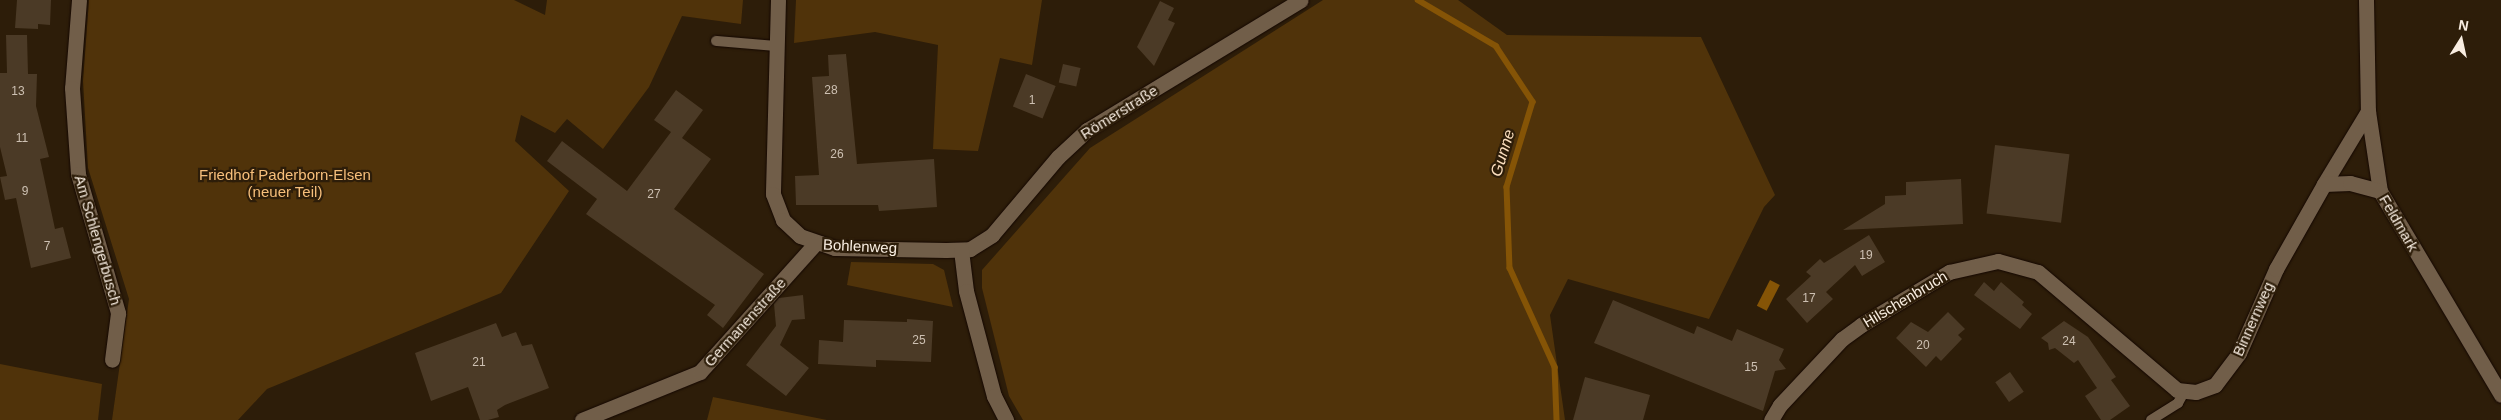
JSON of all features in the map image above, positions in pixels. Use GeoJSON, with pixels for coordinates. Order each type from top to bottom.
{"type":"FeatureCollection","features":[{"type":"Feature","properties":{"kind":"street","name":"Am Schlengerbusch"},"geometry":{"type":"LineString","coordinates":[[79,0],[72,88],[78,174],[118,313],[112,360]]}},
{"type":"Feature","properties":{"kind":"street","name":"Bohlenweg"},"geometry":{"type":"LineString","coordinates":[[778,0],[775,204],[789,226],[815,244],[835,248],[961,250]]}},
{"type":"Feature","properties":{"kind":"street","name":"Römerstraße"},"geometry":{"type":"LineString","coordinates":[[961,250],[978,246],[992,235],[1058,157],[1087,130],[1300,0]]}},
{"type":"Feature","properties":{"kind":"street","name":"Feldmark"},"geometry":{"type":"LineString","coordinates":[[2366,0],[2368,111],[2380,191],[2501,395]]}},
{"type":"Feature","properties":{"kind":"street","name":"Binnernweg"},"geometry":{"type":"LineString","coordinates":[[2184,392],[2215,386],[2229,372],[2276,269],[2368,111]]}},
{"type":"Feature","properties":{"kind":"street"},"geometry":{"type":"LineString","coordinates":[[2324,184],[2350,183],[2380,191]]}},
{"type":"Feature","properties":{"kind":"street","name":"Germanenstraße"},"geometry":{"type":"LineString","coordinates":[[582,420],[700,372],[815,244]]}},
{"type":"Feature","properties":{"kind":"street"},"geometry":{"type":"LineString","coordinates":[[961,250],[966,291],[994,396],[1006,420]]}},
{"type":"Feature","properties":{"kind":"street","name":"Hilschenbruch"},"geometry":{"type":"LineString","coordinates":[[1771,420],[1780,405],[1829,352],[1861,325],[1948,272],[1998,261],[2038,272],[2146,368],[2184,392]]}},
{"type":"Feature","properties":{"kind":"lane"},"geometry":{"type":"LineString","coordinates":[[716,40],[777,46]]}},
{"type":"Feature","properties":{"kind":"lane"},"geometry":{"type":"LineString","coordinates":[[2151,420],[2178,403],[2184,392]]}},
{"type":"Feature","properties":{"kind":"green space","name":"Friedhof Paderborn-Elsen (neuer Teil)"},"geometry":{"type":"Polygon","coordinates":[[[89,0],[514,0],[545,15],[547,0],[743,0],[741,24],[682,16],[649,87],[603,149],[567,119],[555,133],[521,115],[515,141],[569,191],[501,293],[267,389],[238,420],[112,420],[129,299],[88,168],[83,81],[89,0]]]}},
{"type":"Feature","properties":{"kind":"green space"},"geometry":{"type":"Polygon","coordinates":[[[796,0],[1042,0],[1032,65],[1000,58],[978,151],[933,149],[938,45],[875,32],[794,43],[796,0]]]}},
{"type":"Feature","properties":{"kind":"green space"},"geometry":{"type":"Polygon","coordinates":[[[1323,0],[1458,0],[1507,35],[1701,37],[1775,195],[1764,207],[1709,319],[1568,279],[1550,315],[1565,420],[1023,420],[1009,396],[982,288],[982,270],[1090,148],[1323,0]]]}},
{"type":"Feature","properties":{"kind":"green space"},"geometry":{"type":"Polygon","coordinates":[[[851,262],[933,264],[944,270],[953,307],[847,285],[851,262]]]}},
{"type":"Feature","properties":{"kind":"green space"},"geometry":{"type":"Polygon","coordinates":[[[0,364],[102,384],[98,420],[0,420],[0,364]]]}},
{"type":"Feature","properties":{"kind":"green space"},"geometry":{"type":"Polygon","coordinates":[[[713,397],[827,420],[707,420],[713,397]]]}},
{"type":"Feature","properties":{"kind":"shaded area"},"geometry":{"type":"Polygon","coordinates":[[[1770,280],[1780,285],[1767,311],[1757,306],[1770,280]]]}},
{"type":"Feature","properties":{"kind":"building"},"geometry":{"type":"Polygon","coordinates":[[[17,0],[51,0],[50,25],[38,24],[38,29],[15,28],[17,0]]]}},
{"type":"Feature","properties":{"kind":"building"},"geometry":{"type":"Polygon","coordinates":[[[1160,1],[1174,8],[1168,20],[1175,23],[1154,66],[1137,47],[1160,1]]]}},
{"type":"Feature","properties":{"kind":"building"},"geometry":{"type":"Polygon","coordinates":[[[6,35],[27,35],[28,74],[37,74],[36,106],[49,157],[40,159],[55,229],[63,227],[71,258],[31,268],[16,198],[5,200],[0,177],[7,176],[0,147],[0,73],[7,73],[6,35]]]}},
{"type":"Feature","properties":{"kind":"building"},"geometry":{"type":"Polygon","coordinates":[[[846,54],[857,164],[934,159],[937,207],[879,211],[878,205],[796,205],[795,176],[819,175],[812,77],[829,76],[828,55],[846,54]]]}},
{"type":"Feature","properties":{"kind":"building"},"geometry":{"type":"Polygon","coordinates":[[[1063,64],[1081,68],[1076,87],[1059,83],[1063,64]]]}},
{"type":"Feature","properties":{"kind":"building"},"geometry":{"type":"Polygon","coordinates":[[[1026,74],[1056,86],[1043,118],[1013,106],[1026,74]]]}},
{"type":"Feature","properties":{"kind":"building"},"geometry":{"type":"Polygon","coordinates":[[[676,90],[703,110],[682,138],[711,159],[674,209],[764,274],[723,328],[707,315],[715,305],[586,214],[597,199],[547,161],[562,141],[627,191],[671,132],[654,120],[676,90]]]}},
{"type":"Feature","properties":{"kind":"building"},"geometry":{"type":"Polygon","coordinates":[[[1995,145],[2069,154],[2061,223],[1987,213],[1995,145]]]}},
{"type":"Feature","properties":{"kind":"building"},"geometry":{"type":"Polygon","coordinates":[[[1961,179],[1963,224],[1843,230],[1885,204],[1885,196],[1906,195],[1906,182],[1961,179]]]}},
{"type":"Feature","properties":{"kind":"building"},"geometry":{"type":"Polygon","coordinates":[[[1869,235],[1885,262],[1862,276],[1855,265],[1826,292],[1833,299],[1807,323],[1786,299],[1811,276],[1806,272],[1820,259],[1824,263],[1869,235]]]}},
{"type":"Feature","properties":{"kind":"building"},"geometry":{"type":"Polygon","coordinates":[[[1984,282],[1994,291],[2001,282],[2024,302],[2022,305],[2032,314],[2020,329],[1974,295],[1984,282]]]}},
{"type":"Feature","properties":{"kind":"building"},"geometry":{"type":"Polygon","coordinates":[[[803,295],[805,319],[792,320],[780,345],[809,368],[786,396],[746,365],[776,326],[774,304],[779,298],[803,295]]]}},
{"type":"Feature","properties":{"kind":"building"},"geometry":{"type":"Polygon","coordinates":[[[1613,300],[1694,334],[1697,326],[1732,341],[1737,329],[1784,349],[1779,360],[1786,369],[1775,371],[1763,411],[1594,343],[1613,300]]]}},
{"type":"Feature","properties":{"kind":"building"},"geometry":{"type":"Polygon","coordinates":[[[1948,312],[1965,329],[1958,335],[1962,339],[1941,361],[1936,356],[1926,367],[1896,338],[1911,322],[1928,332],[1948,312]]]}},
{"type":"Feature","properties":{"kind":"building"},"geometry":{"type":"Polygon","coordinates":[[[907,319],[933,321],[931,362],[876,360],[876,367],[818,364],[819,340],[843,342],[844,320],[907,322],[907,319]]]}},
{"type":"Feature","properties":{"kind":"building"},"geometry":{"type":"Polygon","coordinates":[[[2064,321],[2088,337],[2116,377],[2111,380],[2130,406],[2110,420],[2101,420],[2085,396],[2097,388],[2078,360],[2074,363],[2055,348],[2049,350],[2048,343],[2041,338],[2064,321]]]}},
{"type":"Feature","properties":{"kind":"building"},"geometry":{"type":"Polygon","coordinates":[[[496,323],[502,337],[516,332],[522,346],[532,344],[549,388],[505,405],[497,410],[499,417],[488,420],[480,420],[468,387],[431,401],[415,353],[496,323]]]}},
{"type":"Feature","properties":{"kind":"building"},"geometry":{"type":"Polygon","coordinates":[[[2010,372],[2024,392],[2009,402],[1995,382],[2010,372]]]}},
{"type":"Feature","properties":{"kind":"building"},"geometry":{"type":"Polygon","coordinates":[[[1585,377],[1650,395],[1643,420],[1573,420],[1585,377]]]}},
{"type":"Feature","properties":{"kind":"waterway","name":"Gunne"},"geometry":{"type":"LineString","coordinates":[[1418,0],[1496,46],[1533,102],[1507,187],[1510,268],[1555,367],[1557,420]]}}]}
